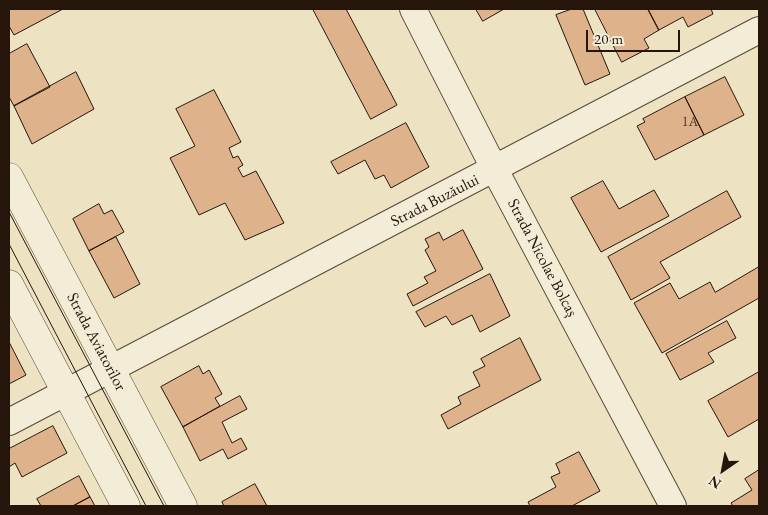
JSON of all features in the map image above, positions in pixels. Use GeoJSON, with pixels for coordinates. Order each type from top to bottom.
{"type":"FeatureCollection","features":[{"type":"Feature","properties":{"kind":"street","name":"Strada Nicolae Bolcaș"},"geometry":{"type":"LineString","coordinates":[[413,9],[495,170],[673,506]]}},
{"type":"Feature","properties":{"kind":"street","name":"Strada Buzăului"},"geometry":{"type":"LineString","coordinates":[[9,422],[495,170],[759,30]]}},
{"type":"Feature","properties":{"kind":"street","name":"Strada Aviatorilor"},"geometry":{"type":"LineString","coordinates":[[9,177],[183,506]]}},
{"type":"Feature","properties":{"kind":"street"},"geometry":{"type":"LineString","coordinates":[[9,284],[126,506]]}},
{"type":"Feature","properties":{"kind":"building"},"geometry":{"type":"Polygon","coordinates":[[[9,9],[63,9],[14,35],[9,26],[9,9]]]}},
{"type":"Feature","properties":{"kind":"building"},"geometry":{"type":"Polygon","coordinates":[[[313,9],[346,9],[397,105],[371,119],[313,9]]]}},
{"type":"Feature","properties":{"kind":"building"},"geometry":{"type":"Polygon","coordinates":[[[476,9],[504,9],[483,21],[476,9]]]}},
{"type":"Feature","properties":{"kind":"building"},"geometry":{"type":"Polygon","coordinates":[[[572,9],[583,9],[610,74],[585,85],[556,15],[572,9]]]}},
{"type":"Feature","properties":{"kind":"building"},"geometry":{"type":"Polygon","coordinates":[[[595,9],[648,9],[659,30],[644,39],[649,48],[622,62],[595,9]]]}},
{"type":"Feature","properties":{"kind":"building"},"geometry":{"type":"Polygon","coordinates":[[[648,9],[711,9],[713,14],[688,27],[683,17],[659,30],[648,9]]]}},
{"type":"Feature","properties":{"kind":"building"},"geometry":{"type":"Polygon","coordinates":[[[27,44],[50,87],[14,106],[9,97],[9,54],[27,44]]]}},
{"type":"Feature","properties":{"kind":"building"},"geometry":{"type":"Polygon","coordinates":[[[76,72],[94,109],[32,144],[14,106],[76,72]]]}},
{"type":"Feature","properties":{"kind":"building"},"geometry":{"type":"Polygon","coordinates":[[[725,77],[744,115],[704,135],[685,97],[725,77]]]}},
{"type":"Feature","properties":{"kind":"building"},"geometry":{"type":"Polygon","coordinates":[[[214,90],[241,142],[229,148],[233,158],[238,156],[243,165],[238,168],[243,177],[256,171],[284,223],[245,240],[225,203],[199,215],[170,158],[195,146],[176,109],[214,90]]]}},
{"type":"Feature","properties":{"kind":"building"},"geometry":{"type":"Polygon","coordinates":[[[685,97],[704,135],[655,160],[637,126],[645,122],[643,119],[685,97]]]}},
{"type":"Feature","properties":{"kind":"building"},"geometry":{"type":"Polygon","coordinates":[[[406,123],[429,167],[391,188],[384,175],[375,179],[365,160],[338,174],[331,162],[406,123]]]}},
{"type":"Feature","properties":{"kind":"building"},"geometry":{"type":"Polygon","coordinates":[[[603,181],[619,209],[654,190],[669,216],[601,252],[571,198],[603,181]]]}},
{"type":"Feature","properties":{"kind":"building"},"geometry":{"type":"Polygon","coordinates":[[[727,191],[741,217],[660,262],[670,278],[631,300],[608,257],[727,191]]]}},
{"type":"Feature","properties":{"kind":"building"},"geometry":{"type":"Polygon","coordinates":[[[99,204],[104,214],[112,210],[124,232],[89,251],[73,219],[99,204]]]}},
{"type":"Feature","properties":{"kind":"building"},"geometry":{"type":"Polygon","coordinates":[[[463,230],[483,269],[413,306],[407,294],[428,283],[424,277],[436,271],[425,250],[429,247],[425,239],[439,232],[443,240],[463,230]]]}},
{"type":"Feature","properties":{"kind":"building"},"geometry":{"type":"Polygon","coordinates":[[[116,237],[140,284],[114,298],[89,251],[116,237]]]}},
{"type":"Feature","properties":{"kind":"building"},"geometry":{"type":"Polygon","coordinates":[[[759,267],[759,298],[662,353],[634,303],[670,283],[679,299],[710,282],[715,292],[759,267]]]}},
{"type":"Feature","properties":{"kind":"building"},"geometry":{"type":"Polygon","coordinates":[[[490,274],[510,316],[480,332],[472,315],[452,325],[446,316],[425,327],[416,312],[490,274]]]}},
{"type":"Feature","properties":{"kind":"building"},"geometry":{"type":"Polygon","coordinates":[[[727,321],[736,338],[708,353],[714,362],[680,380],[666,354],[727,321]]]}},
{"type":"Feature","properties":{"kind":"building"},"geometry":{"type":"Polygon","coordinates":[[[520,338],[541,380],[448,429],[441,415],[461,404],[458,397],[480,386],[473,372],[485,366],[481,359],[520,338]]]}},
{"type":"Feature","properties":{"kind":"building"},"geometry":{"type":"Polygon","coordinates":[[[9,342],[26,375],[9,384],[9,342]]]}},
{"type":"Feature","properties":{"kind":"building"},"geometry":{"type":"Polygon","coordinates":[[[199,366],[203,374],[209,370],[222,394],[215,398],[220,406],[183,427],[161,387],[199,366]]]}},
{"type":"Feature","properties":{"kind":"building"},"geometry":{"type":"Polygon","coordinates":[[[759,372],[759,419],[728,437],[708,401],[759,372]]]}},
{"type":"Feature","properties":{"kind":"building"},"geometry":{"type":"Polygon","coordinates":[[[240,396],[247,409],[222,422],[232,443],[241,438],[247,449],[228,459],[223,449],[200,461],[183,427],[240,396]]]}},
{"type":"Feature","properties":{"kind":"building"},"geometry":{"type":"Polygon","coordinates":[[[53,426],[67,453],[22,477],[15,463],[9,467],[9,449],[53,426]]]}},
{"type":"Feature","properties":{"kind":"building"},"geometry":{"type":"Polygon","coordinates":[[[579,452],[600,491],[572,506],[530,506],[528,502],[556,487],[551,477],[560,473],[556,464],[579,452]]]}},
{"type":"Feature","properties":{"kind":"building"},"geometry":{"type":"Polygon","coordinates":[[[759,470],[759,506],[733,506],[731,503],[752,490],[745,479],[759,470]]]}},
{"type":"Feature","properties":{"kind":"building"},"geometry":{"type":"Polygon","coordinates":[[[79,476],[90,497],[73,506],[41,506],[37,499],[79,476]]]}},
{"type":"Feature","properties":{"kind":"building"},"geometry":{"type":"Polygon","coordinates":[[[255,484],[267,506],[224,506],[222,502],[255,484]]]}},
{"type":"Feature","properties":{"kind":"building"},"geometry":{"type":"Polygon","coordinates":[[[90,497],[95,506],[73,506],[90,497]]]}},
{"type":"Feature","properties":{"kind":"tram line"},"geometry":{"type":"LineString","coordinates":[[9,212],[164,506]]}},
{"type":"Feature","properties":{"kind":"tram line"},"geometry":{"type":"LineString","coordinates":[[9,244],[146,506]]}}]}
